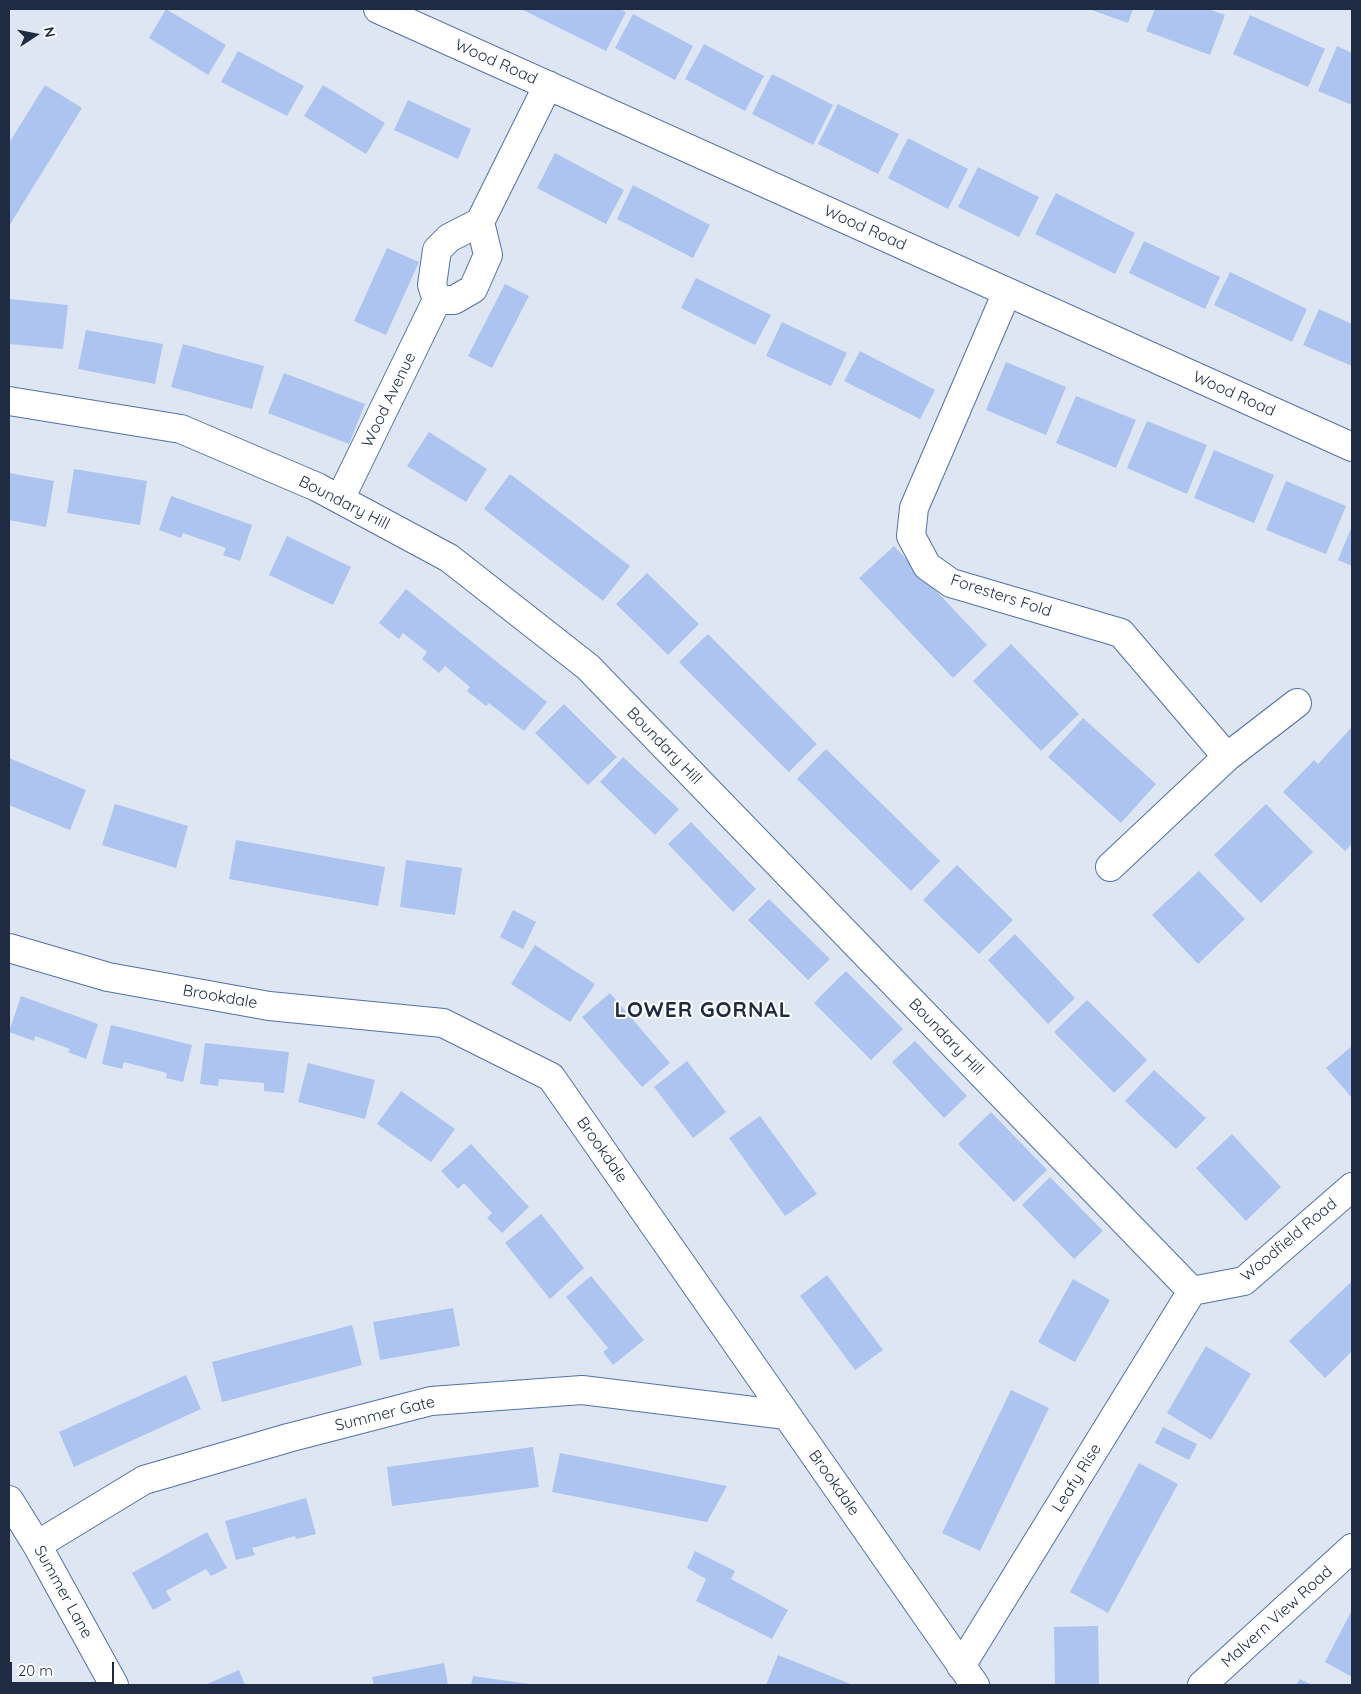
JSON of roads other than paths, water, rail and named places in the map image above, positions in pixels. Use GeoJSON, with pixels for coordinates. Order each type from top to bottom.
{"type":"FeatureCollection","features":[{"type":"Feature","properties":{"kind":"street","name":"Wood Road"},"geometry":{"type":"LineString","coordinates":[[378,9],[1352,447]]}},
{"type":"Feature","properties":{"kind":"street"},"geometry":{"type":"LineString","coordinates":[[480,222],[488,255],[474,289],[454,300],[437,300],[432,285],[437,250],[449,238],[480,222],[548,85]]}},
{"type":"Feature","properties":{"kind":"street","name":"Foresters Fold"},"geometry":{"type":"LineString","coordinates":[[1007,292],[914,508],[911,536],[927,566],[951,583],[1120,633],[1227,757]]}},
{"type":"Feature","properties":{"kind":"street","name":"Wood Avenue"},"geometry":{"type":"LineString","coordinates":[[340,499],[437,300]]}},
{"type":"Feature","properties":{"kind":"street","name":"Boundary Hill"},"geometry":{"type":"LineString","coordinates":[[9,401],[181,429],[317,487],[449,558],[588,667],[1192,1291]]}},
{"type":"Feature","properties":{"kind":"street"},"geometry":{"type":"LineString","coordinates":[[1110,867],[1227,757],[1297,703]]}},
{"type":"Feature","properties":{"kind":"street","name":"Brookdale"},"geometry":{"type":"LineString","coordinates":[[9,948],[108,977],[259,1004],[443,1024],[551,1077],[968,1675]]}},
{"type":"Feature","properties":{"kind":"street","name":"Woodfield Road"},"geometry":{"type":"LineString","coordinates":[[1192,1291],[1244,1281],[1352,1187]]}},
{"type":"Feature","properties":{"kind":"street","name":"Leafy Rise"},"geometry":{"type":"LineString","coordinates":[[968,1675],[1192,1291]]}},
{"type":"Feature","properties":{"kind":"street","name":"Summer Gate"},"geometry":{"type":"LineString","coordinates":[[37,1545],[144,1480],[288,1438],[431,1401],[582,1390],[786,1415]]}},
{"type":"Feature","properties":{"kind":"street","name":"Summer Lane"},"geometry":{"type":"LineString","coordinates":[[9,1500],[37,1545],[114,1685]]}},
{"type":"Feature","properties":{"kind":"street","name":"Malvern View Road"},"geometry":{"type":"LineString","coordinates":[[1202,1685],[1352,1548]]}},
{"type":"Feature","properties":{"kind":"district","name":"LOWER GORNAL"},"geometry":{"type":"Point","coordinates":[703,1011]}}]}
